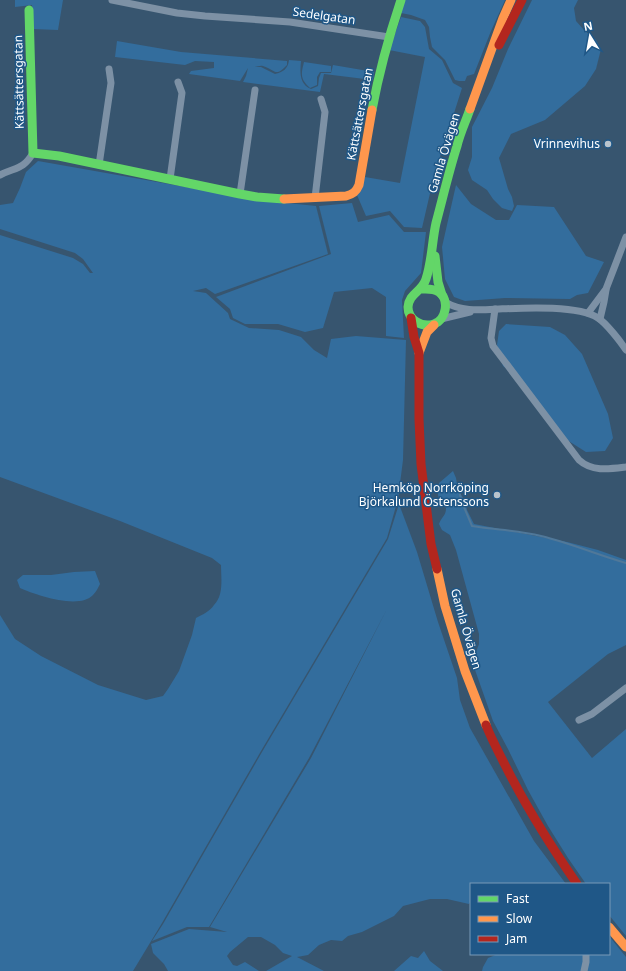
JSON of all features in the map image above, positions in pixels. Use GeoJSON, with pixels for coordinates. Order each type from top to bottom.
{"type":"FeatureCollection","features":[{"type":"Feature","properties":{"kind":"street","name":"Sedelgatan"},"geometry":{"type":"LineString","coordinates":[[112,0],[177,13],[290,22],[390,37]]}},
{"type":"Feature","properties":{"kind":"street","name":"Kättsättersgatan"},"geometry":{"type":"LineString","coordinates":[[29,10],[33,153],[59,156],[240,194],[284,199],[346,196],[353,194],[357,190],[377,82],[401,0]]}},
{"type":"Feature","properties":{"kind":"street","name":"Gamla Övägen"},"geometry":{"type":"LineString","coordinates":[[511,0],[503,18],[457,145],[436,224],[428,275],[420,289],[412,295],[408,304],[409,314],[412,318],[414,337],[416,338],[419,353],[421,464],[431,544],[445,606],[465,671],[488,731],[527,806],[576,883]]}},
{"type":"Feature","properties":{"kind":"street","name":"Gamla Övägen"},"geometry":{"type":"LineString","coordinates":[[482,77],[522,0]]}},
{"type":"Feature","properties":{"kind":"street"},"geometry":{"type":"LineString","coordinates":[[99,164],[111,82],[109,69]]}},
{"type":"Feature","properties":{"kind":"street"},"geometry":{"type":"LineString","coordinates":[[170,179],[182,93],[178,82]]}},
{"type":"Feature","properties":{"kind":"street"},"geometry":{"type":"LineString","coordinates":[[240,194],[255,90]]}},
{"type":"Feature","properties":{"kind":"street"},"geometry":{"type":"LineString","coordinates":[[315,198],[325,112],[321,99]]}},
{"type":"Feature","properties":{"kind":"street"},"geometry":{"type":"LineString","coordinates":[[0,175],[9,170],[18,168],[28,161],[33,153]]}},
{"type":"Feature","properties":{"kind":"street"},"geometry":{"type":"LineString","coordinates":[[588,313],[606,289],[611,279],[626,237]]}},
{"type":"Feature","properties":{"kind":"street","name":"Gamla Övägen"},"geometry":{"type":"LineString","coordinates":[[419,353],[427,332],[437,322],[445,310],[444,299],[436,271],[434,238]]}},
{"type":"Feature","properties":{"kind":"street"},"geometry":{"type":"LineString","coordinates":[[420,289],[430,288],[439,292],[451,305],[461,309],[545,308],[573,310],[588,313],[600,319],[626,350]]}},
{"type":"Feature","properties":{"kind":"street"},"geometry":{"type":"LineString","coordinates":[[600,319],[606,289]]}},
{"type":"Feature","properties":{"kind":"street"},"geometry":{"type":"LineString","coordinates":[[495,309],[491,338],[493,346],[579,460],[584,464],[595,468],[626,467]]}},
{"type":"Feature","properties":{"kind":"street"},"geometry":{"type":"LineString","coordinates":[[412,318],[424,326],[474,310]]}},
{"type":"Feature","properties":{"kind":"street"},"geometry":{"type":"LineString","coordinates":[[579,720],[592,714],[626,688]]}},
{"type":"Feature","properties":{"kind":"street"},"geometry":{"type":"LineString","coordinates":[[610,928],[626,947]]}},
{"type":"Feature","properties":{"kind":"street"},"geometry":{"type":"LineString","coordinates":[[584,971],[586,955]]}},
{"type":"Feature","properties":{"kind":"shaded area"},"geometry":{"type":"Polygon","coordinates":[[[15,0],[63,0],[58,30],[33,29],[32,5],[15,7],[15,0]]]}},
{"type":"Feature","properties":{"kind":"shaded area"},"geometry":{"type":"Polygon","coordinates":[[[405,0],[505,0],[474,74],[467,76],[465,81],[455,80],[445,60],[432,47],[429,27],[425,20],[401,13],[405,0]]]}},
{"type":"Feature","properties":{"kind":"shaded area"},"geometry":{"type":"Polygon","coordinates":[[[532,0],[578,0],[574,8],[576,21],[596,40],[601,49],[596,69],[585,86],[545,120],[511,134],[499,158],[508,189],[512,197],[514,206],[512,211],[502,208],[487,190],[472,180],[468,170],[472,157],[472,127],[492,88],[508,49],[532,0]]]}},
{"type":"Feature","properties":{"kind":"shaded area"},"geometry":{"type":"Polygon","coordinates":[[[401,17],[420,21],[425,27],[429,49],[442,60],[453,83],[462,88],[434,176],[422,228],[404,227],[390,211],[366,216],[357,195],[365,177],[400,183],[425,57],[389,50],[401,17]]]}},
{"type":"Feature","properties":{"kind":"shaded area"},"geometry":{"type":"Polygon","coordinates":[[[117,41],[181,52],[287,61],[287,65],[278,72],[262,66],[253,67],[261,67],[275,74],[285,70],[288,66],[289,60],[301,61],[302,81],[311,89],[318,86],[321,73],[331,73],[333,65],[374,72],[373,80],[324,74],[320,92],[243,82],[248,68],[240,81],[189,74],[191,71],[214,68],[214,62],[195,61],[185,65],[115,57],[117,41]]]}},
{"type":"Feature","properties":{"kind":"shaded area"},"geometry":{"type":"Polygon","coordinates":[[[304,62],[331,66],[331,72],[320,72],[317,77],[317,85],[310,88],[304,82],[302,76],[304,62]]]}},
{"type":"Feature","properties":{"kind":"shaded area"},"geometry":{"type":"Polygon","coordinates":[[[38,161],[214,192],[239,198],[316,206],[328,254],[215,294],[206,288],[193,291],[206,293],[228,313],[230,319],[249,328],[279,330],[301,337],[314,350],[327,358],[331,339],[356,336],[406,340],[403,460],[398,499],[387,538],[133,971],[0,971],[0,615],[15,639],[41,656],[98,685],[146,700],[163,696],[179,671],[192,635],[196,618],[206,613],[210,609],[217,601],[221,591],[221,565],[212,558],[120,521],[0,477],[0,235],[73,258],[83,264],[90,273],[93,273],[83,259],[75,253],[0,229],[0,205],[13,203],[26,172],[38,161]]]}},
{"type":"Feature","properties":{"kind":"shaded area"},"geometry":{"type":"Polygon","coordinates":[[[456,185],[471,204],[496,220],[509,220],[517,205],[554,207],[586,256],[604,262],[588,293],[577,295],[570,299],[505,298],[465,301],[454,297],[445,279],[442,247],[456,185]]]}},
{"type":"Feature","properties":{"kind":"shaded area"},"geometry":{"type":"Polygon","coordinates":[[[352,203],[358,222],[389,215],[404,232],[426,232],[421,273],[405,291],[402,300],[404,338],[386,336],[386,297],[372,288],[334,292],[323,328],[305,332],[278,324],[245,324],[233,318],[230,309],[216,297],[331,254],[319,206],[352,203]]]}},
{"type":"Feature","properties":{"kind":"shaded area"},"geometry":{"type":"Polygon","coordinates":[[[506,324],[550,327],[565,335],[582,354],[608,414],[613,438],[605,451],[586,452],[567,440],[520,379],[503,366],[497,345],[499,331],[506,324]]]}},
{"type":"Feature","properties":{"kind":"shaded area"},"geometry":{"type":"Polygon","coordinates":[[[453,471],[458,490],[465,501],[467,510],[474,524],[567,542],[598,550],[626,560],[626,645],[608,654],[548,702],[592,758],[626,729],[626,936],[610,916],[610,883],[585,883],[548,826],[493,721],[474,667],[473,660],[479,644],[479,634],[456,550],[450,535],[442,530],[439,524],[446,508],[438,497],[439,483],[453,471]]]}},
{"type":"Feature","properties":{"kind":"shaded area"},"geometry":{"type":"Polygon","coordinates":[[[399,504],[417,552],[457,678],[460,700],[470,728],[534,841],[565,883],[470,883],[469,904],[447,899],[430,899],[403,906],[394,916],[362,932],[348,936],[342,941],[331,940],[319,945],[308,955],[297,957],[324,971],[266,971],[292,956],[283,953],[275,945],[261,937],[248,937],[227,956],[233,965],[237,966],[245,962],[259,971],[168,971],[164,964],[153,953],[151,944],[189,929],[227,932],[210,927],[311,758],[387,609],[309,758],[209,927],[187,927],[152,941],[388,539],[399,504]]]}},
{"type":"Feature","properties":{"kind":"shaded area"},"geometry":{"type":"Polygon","coordinates":[[[95,571],[100,584],[98,588],[93,595],[78,601],[57,600],[36,594],[20,588],[17,580],[23,575],[51,575],[95,571]]]}},
{"type":"Feature","properties":{"kind":"shaded area"},"geometry":{"type":"Polygon","coordinates":[[[610,937],[626,957],[626,971],[482,971],[488,958],[496,955],[610,955],[610,937]]]}},
{"type":"Feature","properties":{"kind":"shaded area"},"geometry":{"type":"Polygon","coordinates":[[[424,951],[430,961],[443,971],[394,971],[411,956],[418,958],[424,951]]]}},
{"type":"Feature","properties":{"kind":"waterway"},"geometry":{"type":"LineString","coordinates":[[458,484],[461,500],[472,526],[524,532],[541,536],[626,563]]}},
{"type":"Feature","properties":{"kind":"traffic: fast"},"geometry":{"type":"LineString","coordinates":[[372,110],[392,27],[401,0]]}},
{"type":"Feature","properties":{"kind":"traffic: fast"},"geometry":{"type":"LineString","coordinates":[[29,10],[33,153],[59,156],[240,194],[284,199]]}},
{"type":"Feature","properties":{"kind":"traffic: fast"},"geometry":{"type":"LineString","coordinates":[[421,289],[437,291],[445,300],[444,314],[438,322],[434,324],[425,325],[416,322],[410,316],[408,307],[413,295],[422,287],[426,279],[430,265],[436,223],[458,141],[470,109]]}},
{"type":"Feature","properties":{"kind":"traffic: fast"},"geometry":{"type":"LineString","coordinates":[[435,256],[438,282],[442,295]]}},
{"type":"Feature","properties":{"kind":"traffic: slow"},"geometry":{"type":"LineString","coordinates":[[470,109],[511,0]]}},
{"type":"Feature","properties":{"kind":"traffic: slow"},"geometry":{"type":"LineString","coordinates":[[284,199],[346,196],[355,191],[359,185],[372,110]]}},
{"type":"Feature","properties":{"kind":"traffic: slow"},"geometry":{"type":"LineString","coordinates":[[419,353],[427,332],[434,325]]}},
{"type":"Feature","properties":{"kind":"traffic: slow"},"geometry":{"type":"LineString","coordinates":[[437,569],[445,606],[465,671],[486,725]]}},
{"type":"Feature","properties":{"kind":"traffic: slow"},"geometry":{"type":"LineString","coordinates":[[610,928],[626,947]]}},
{"type":"Feature","properties":{"kind":"traffic: jam"},"geometry":{"type":"LineString","coordinates":[[499,45],[522,0]]}},
{"type":"Feature","properties":{"kind":"traffic: jam"},"geometry":{"type":"LineString","coordinates":[[411,318],[414,337],[419,353],[421,464],[431,544],[437,569]]}},
{"type":"Feature","properties":{"kind":"traffic: jam"},"geometry":{"type":"LineString","coordinates":[[486,725],[492,740],[529,809],[576,883]]}},
{"type":"Feature","properties":{"kind":"place","name":"Vrinnevihus"},"geometry":{"type":"Point","coordinates":[608,144]}},
{"type":"Feature","properties":{"kind":"place","name":"Hemköp Norrköping Björkalund Östenssons"},"geometry":{"type":"Point","coordinates":[497,495]}}]}
